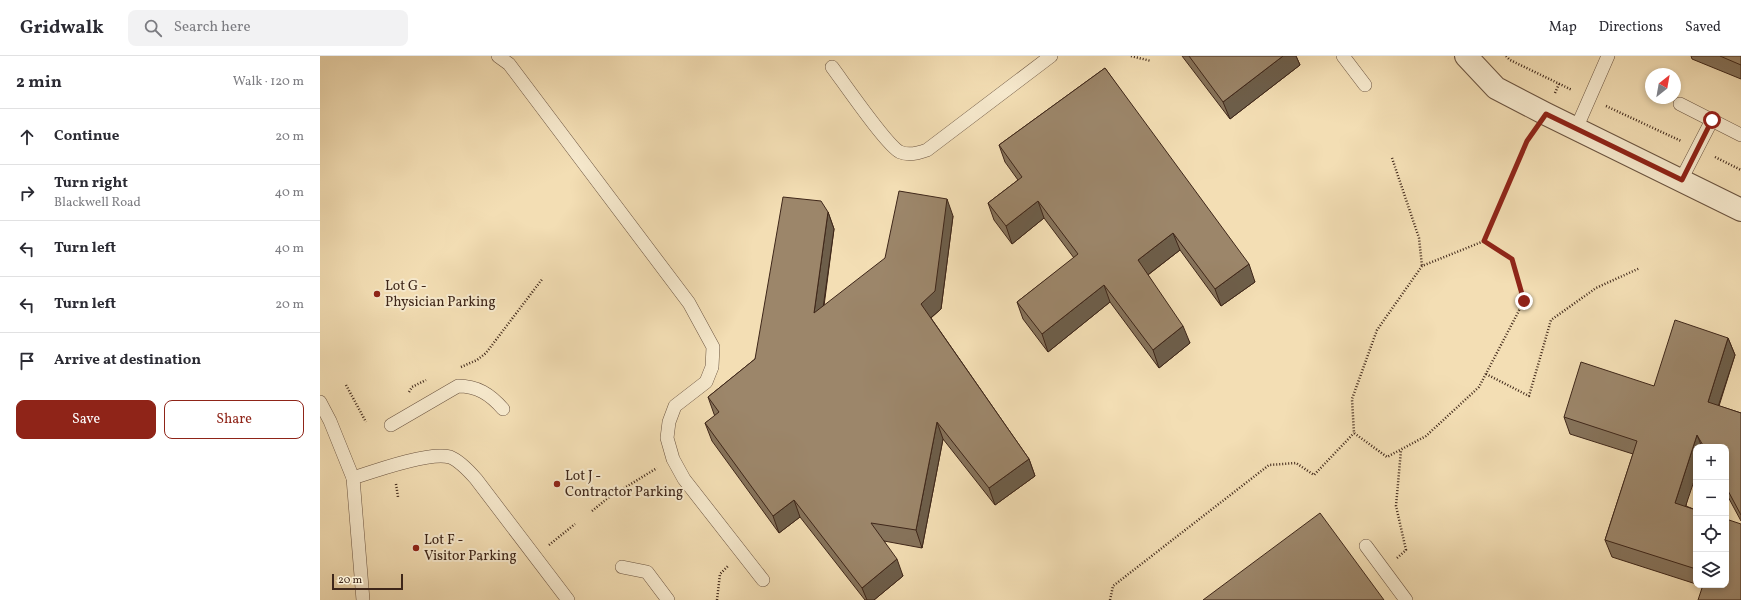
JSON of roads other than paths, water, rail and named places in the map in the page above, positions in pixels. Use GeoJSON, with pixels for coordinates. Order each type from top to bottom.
{"type":"FeatureCollection","features":[{"type":"Feature","properties":{"kind":"street"},"geometry":{"type":"LineString","coordinates":[[1466,56],[1496,88],[1741,210]]}},
{"type":"Feature","properties":{"kind":"lane"},"geometry":{"type":"LineString","coordinates":[[498,56],[508,60],[689,303],[713,347],[712,367],[706,382],[675,406],[668,422],[666,438],[673,459],[684,479],[762,580]]}},
{"type":"Feature","properties":{"kind":"lane"},"geometry":{"type":"LineString","coordinates":[[832,67],[887,140],[900,152],[914,154],[927,150],[1051,56]]}},
{"type":"Feature","properties":{"kind":"lane"},"geometry":{"type":"LineString","coordinates":[[1343,56],[1365,85]]}},
{"type":"Feature","properties":{"kind":"lane"},"geometry":{"type":"LineString","coordinates":[[1576,129],[1605,57]]}},
{"type":"Feature","properties":{"kind":"lane"},"geometry":{"type":"LineString","coordinates":[[1680,104],[1741,135]]}},
{"type":"Feature","properties":{"kind":"lane"},"geometry":{"type":"LineString","coordinates":[[1682,180],[1712,120]]}},
{"type":"Feature","properties":{"kind":"lane"},"geometry":{"type":"LineString","coordinates":[[392,425],[458,386],[468,386],[489,395],[503,409]]}},
{"type":"Feature","properties":{"kind":"lane"},"geometry":{"type":"LineString","coordinates":[[320,402],[330,421],[353,478],[363,600]]}},
{"type":"Feature","properties":{"kind":"lane"},"geometry":{"type":"LineString","coordinates":[[353,478],[436,456],[450,457],[464,466],[476,479],[568,600]]}},
{"type":"Feature","properties":{"kind":"lane"},"geometry":{"type":"LineString","coordinates":[[1366,546],[1406,600]]}},
{"type":"Feature","properties":{"kind":"lane"},"geometry":{"type":"LineString","coordinates":[[622,567],[647,572],[668,600]]}},
{"type":"Feature","properties":{"kind":"place","name":"Lot G - Physician Parking"},"geometry":{"type":"Point","coordinates":[377,294]}},
{"type":"Feature","properties":{"kind":"place","name":"Lot J - Contractor Parking"},"geometry":{"type":"Point","coordinates":[557,484]}},
{"type":"Feature","properties":{"kind":"place","name":"Lot F - Visitor Parking"},"geometry":{"type":"Point","coordinates":[416,548]}}]}
